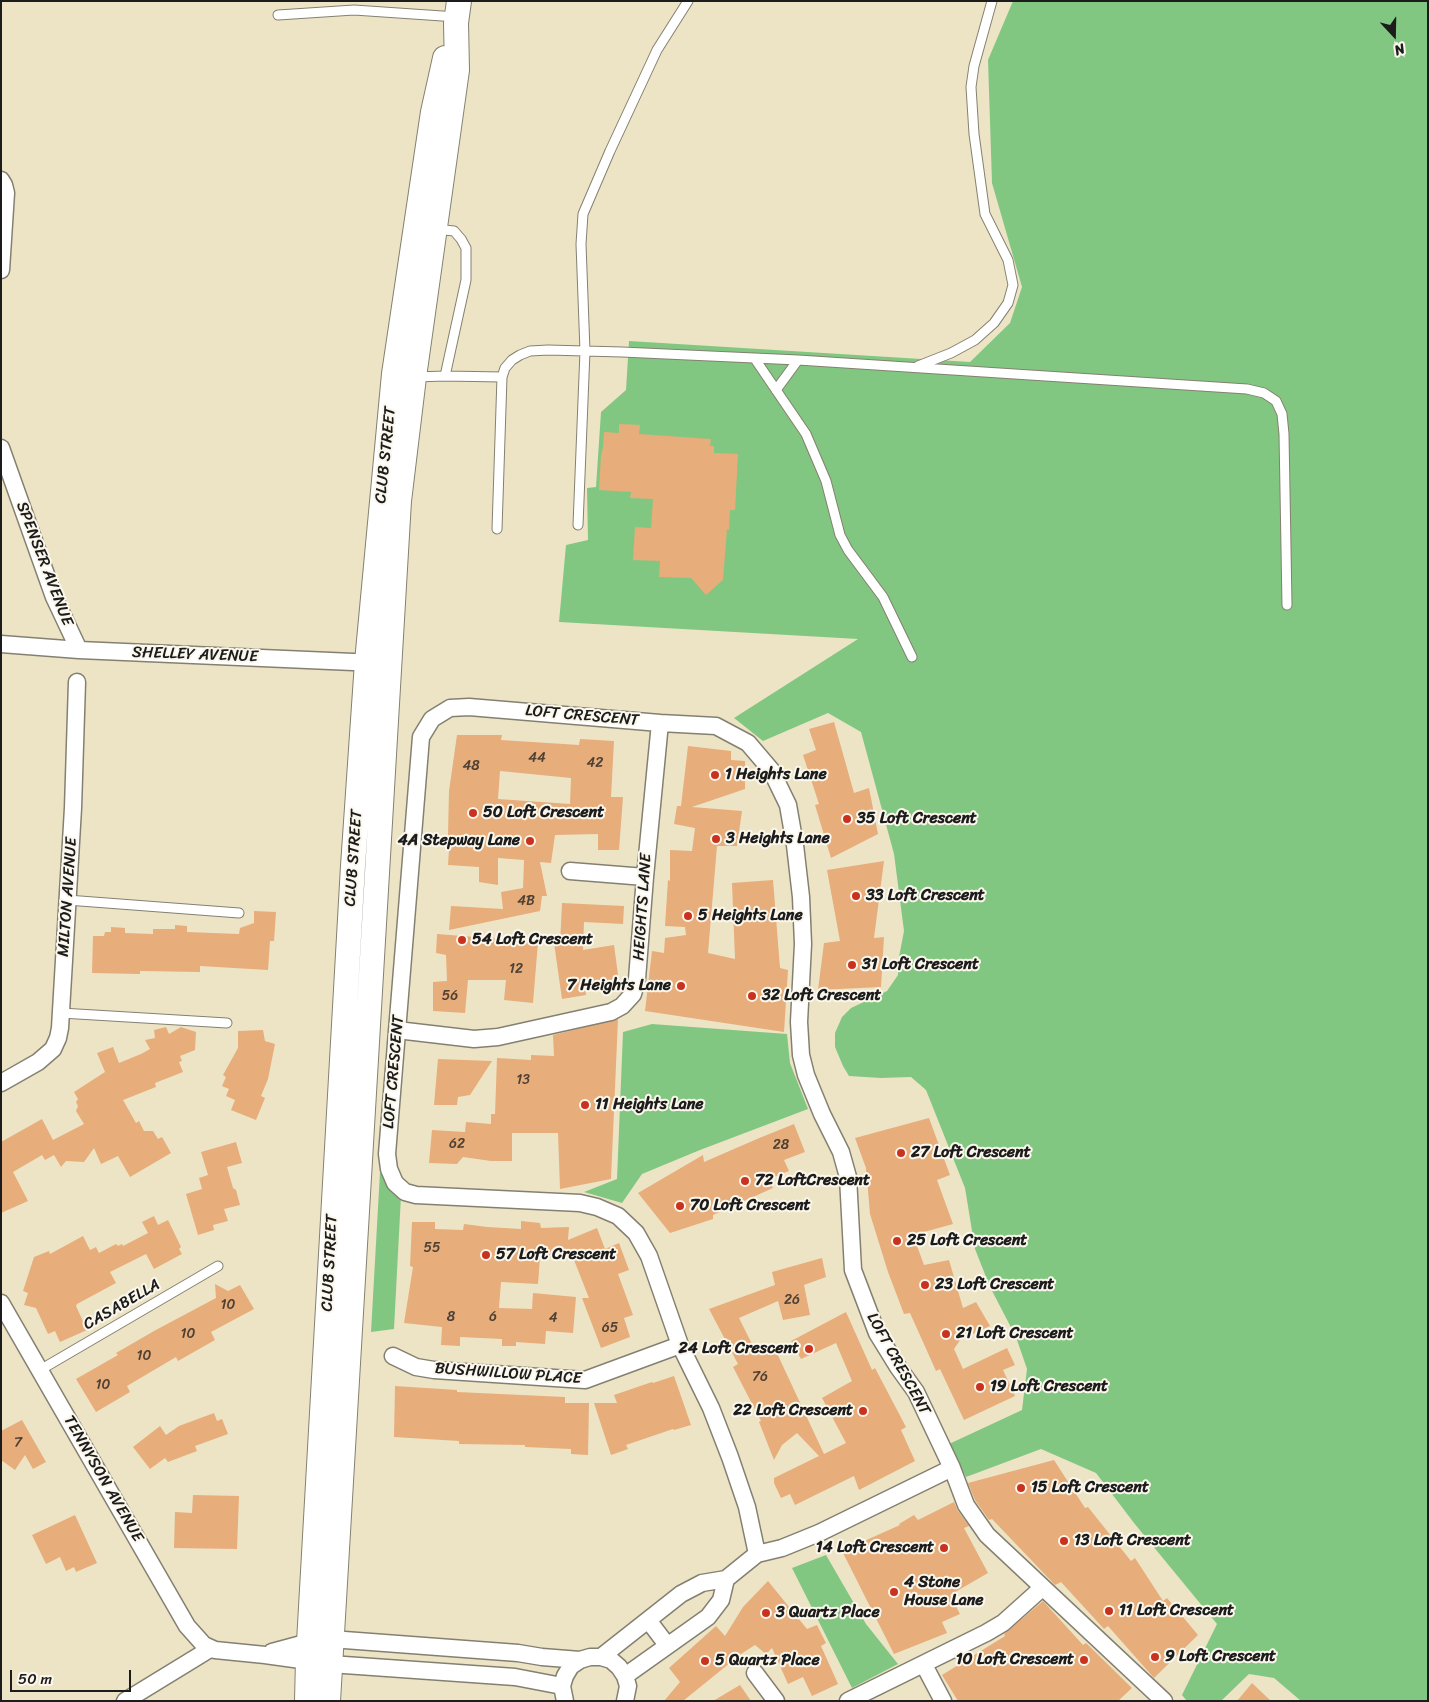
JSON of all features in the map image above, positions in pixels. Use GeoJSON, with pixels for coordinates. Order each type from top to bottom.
{"type":"FeatureCollection","features":[{"type":"Feature","properties":{"kind":"main road","name":"CLUB STREET"},"geometry":{"type":"LineString","coordinates":[[404,376],[434,228],[457,70],[458,14]]}},
{"type":"Feature","properties":{"kind":"main road","name":"CLUB STREET"},"geometry":{"type":"LineString","coordinates":[[328,1701],[320,1651],[353,866],[378,663],[404,376],[433,112],[442,67],[458,14]]}},
{"type":"Feature","properties":{"kind":"main road","name":"CLUB STREET"},"geometry":{"type":"LineString","coordinates":[[307,1701],[320,1651]]}},
{"type":"Feature","properties":{"kind":"street"},"geometry":{"type":"LineString","coordinates":[[1,180],[6,194],[1,270]]}},
{"type":"Feature","properties":{"kind":"street","name":"SPENSER AVENUE"},"geometry":{"type":"LineString","coordinates":[[1,448],[54,597],[78,650]]}},
{"type":"Feature","properties":{"kind":"street","name":"SHELLEY AVENUE"},"geometry":{"type":"LineString","coordinates":[[1,644],[78,650],[378,663]]}},
{"type":"Feature","properties":{"kind":"street","name":"MILTON AVENUE"},"geometry":{"type":"LineString","coordinates":[[1,1083],[38,1062],[52,1048],[59,1033],[73,808],[77,682]]}},
{"type":"Feature","properties":{"kind":"street","name":"LOFT CRESCENT"},"geometry":{"type":"LineString","coordinates":[[757,1554],[747,1507],[730,1457],[711,1408],[680,1346],[649,1256],[636,1233],[618,1216],[597,1207],[580,1203],[416,1195],[405,1192],[396,1184],[389,1170],[387,1154],[421,737],[432,719],[450,708],[469,707],[716,726],[748,744],[770,770],[788,805],[801,897],[803,944],[800,1022],[801,1055],[806,1075],[822,1114],[841,1152],[848,1177],[853,1270],[877,1333],[916,1392],[952,1468],[966,1506],[987,1535],[1164,1701]]}},
{"type":"Feature","properties":{"kind":"street","name":"HEIGHTS LANE"},"geometry":{"type":"LineString","coordinates":[[397,1030],[474,1039],[498,1037],[611,1012],[622,1006],[633,994],[637,979],[644,877],[660,723]]}},
{"type":"Feature","properties":{"kind":"street"},"geometry":{"type":"LineString","coordinates":[[570,871],[644,877]]}},
{"type":"Feature","properties":{"kind":"street","name":"TENNYSON AVENUE"},"geometry":{"type":"LineString","coordinates":[[1,1303],[187,1626],[200,1642],[210,1649]]}},
{"type":"Feature","properties":{"kind":"street","name":"BUSHWILLOW PLACE"},"geometry":{"type":"LineString","coordinates":[[393,1356],[416,1367],[434,1370],[585,1380],[680,1346]]}},
{"type":"Feature","properties":{"kind":"street"},"geometry":{"type":"LineString","coordinates":[[601,1656],[681,1594],[702,1583],[726,1579],[757,1554],[782,1548],[819,1533],[952,1468]]}},
{"type":"Feature","properties":{"kind":"street"},"geometry":{"type":"LineString","coordinates":[[625,1676],[708,1618],[721,1600],[726,1579]]}},
{"type":"Feature","properties":{"kind":"street"},"geometry":{"type":"LineString","coordinates":[[848,1701],[986,1633],[1002,1623],[1042,1588]]}},
{"type":"Feature","properties":{"kind":"street"},"geometry":{"type":"LineString","coordinates":[[648,1620],[667,1645]]}},
{"type":"Feature","properties":{"kind":"street"},"geometry":{"type":"LineString","coordinates":[[125,1701],[210,1649],[265,1654],[320,1651],[518,1653],[542,1658],[580,1660]]}},
{"type":"Feature","properties":{"kind":"street"},"geometry":{"type":"LineString","coordinates":[[320,1651],[516,1677],[564,1693],[565,1676],[571,1666],[580,1660],[601,1656],[611,1660],[625,1676],[628,1686],[626,1699]]}},
{"type":"Feature","properties":{"kind":"street"},"geometry":{"type":"LineString","coordinates":[[924,1665],[943,1701]]}},
{"type":"Feature","properties":{"kind":"street"},"geometry":{"type":"LineString","coordinates":[[755,1674],[776,1701]]}},
{"type":"Feature","properties":{"kind":"lane"},"geometry":{"type":"LineString","coordinates":[[578,525],[585,351],[581,244],[583,214],[657,50],[688,1]]}},
{"type":"Feature","properties":{"kind":"lane"},"geometry":{"type":"LineString","coordinates":[[914,368],[951,353],[975,340],[994,323],[1008,303],[1013,285],[1008,260],[985,214],[974,134],[971,87],[992,1]]}},
{"type":"Feature","properties":{"kind":"lane"},"geometry":{"type":"LineString","coordinates":[[278,15],[354,10],[458,14]]}},
{"type":"Feature","properties":{"kind":"lane"},"geometry":{"type":"LineString","coordinates":[[434,228],[454,231],[466,248],[466,280],[445,376]]}},
{"type":"Feature","properties":{"kind":"lane"},"geometry":{"type":"LineString","coordinates":[[497,529],[502,377],[505,368],[512,360],[530,352],[585,351],[798,360],[1247,389],[1264,393],[1276,401],[1282,414],[1287,605]]}},
{"type":"Feature","properties":{"kind":"lane"},"geometry":{"type":"LineString","coordinates":[[754,359],[799,422],[826,480],[836,522],[844,543],[883,597],[912,657]]}},
{"type":"Feature","properties":{"kind":"lane"},"geometry":{"type":"LineString","coordinates":[[776,390],[798,360]]}},
{"type":"Feature","properties":{"kind":"lane"},"geometry":{"type":"LineString","coordinates":[[404,376],[502,377]]}},
{"type":"Feature","properties":{"kind":"lane"},"geometry":{"type":"LineString","coordinates":[[67,900],[239,914]]}},
{"type":"Feature","properties":{"kind":"lane"},"geometry":{"type":"LineString","coordinates":[[61,1013],[227,1023]]}},
{"type":"Feature","properties":{"kind":"lane","name":"CASABELLA"},"geometry":{"type":"LineString","coordinates":[[40,1370],[218,1266]]}},
{"type":"Feature","properties":{"kind":"green space"},"geometry":{"type":"Polygon","coordinates":[[[1013,1],[1428,1],[1428,1701],[1301,1701],[1274,1678],[1249,1674],[1221,1701],[1187,1701],[1182,1695],[1217,1624],[1134,1523],[1096,1473],[1041,1449],[966,1477],[949,1444],[1022,1410],[1027,1369],[1016,1337],[990,1287],[975,1249],[965,1188],[926,1090],[911,1077],[849,1076],[835,1047],[835,1033],[842,1017],[851,1008],[887,991],[898,975],[898,962],[904,931],[894,854],[861,732],[828,713],[763,741],[734,718],[858,639],[559,622],[566,545],[588,540],[587,488],[596,487],[601,412],[626,390],[629,341],[970,362],[1010,323],[1022,287],[992,183],[988,60],[1013,1]]]}},
{"type":"Feature","properties":{"kind":"green space"},"geometry":{"type":"Polygon","coordinates":[[[652,1024],[787,1034],[790,1063],[808,1109],[642,1174],[622,1203],[584,1192],[617,1179],[623,1032],[652,1024]]]}},
{"type":"Feature","properties":{"kind":"green space"},"geometry":{"type":"Polygon","coordinates":[[[380,1172],[401,1196],[394,1329],[371,1332],[380,1172]]]}},
{"type":"Feature","properties":{"kind":"green space"},"geometry":{"type":"Polygon","coordinates":[[[826,1555],[866,1624],[898,1664],[852,1688],[792,1568],[826,1555]]]}},
{"type":"Feature","properties":{"kind":"building"},"geometry":{"type":"Polygon","coordinates":[[[619,424],[640,425],[639,434],[711,439],[710,446],[714,446],[714,453],[738,454],[735,510],[730,510],[723,580],[706,595],[691,578],[659,577],[660,561],[633,560],[635,527],[651,528],[653,499],[630,498],[631,492],[599,490],[604,432],[619,433],[619,424]]]}},
{"type":"Feature","properties":{"kind":"building"},"geometry":{"type":"Polygon","coordinates":[[[834,722],[854,793],[869,788],[878,834],[831,858],[815,805],[819,804],[803,755],[816,750],[809,729],[834,722]]]}},
{"type":"Feature","properties":{"kind":"building"},"geometry":{"type":"Polygon","coordinates":[[[457,735],[502,735],[501,740],[579,745],[580,739],[614,741],[611,797],[623,797],[619,850],[598,850],[598,834],[555,835],[551,863],[540,862],[547,896],[542,896],[540,911],[449,930],[451,906],[503,909],[501,892],[523,888],[524,860],[498,858],[498,885],[479,882],[479,867],[448,865],[450,836],[448,836],[449,791],[457,735]],[[500,771],[498,799],[570,804],[571,778],[500,771]]]}},
{"type":"Feature","properties":{"kind":"building"},"geometry":{"type":"Polygon","coordinates":[[[688,746],[731,751],[731,760],[745,761],[745,789],[692,807],[742,811],[737,846],[717,846],[708,953],[735,959],[732,883],[773,880],[780,968],[788,970],[784,1032],[645,1011],[652,951],[664,953],[665,938],[686,935],[685,927],[665,926],[668,880],[670,881],[670,850],[692,851],[695,828],[674,824],[677,806],[681,806],[688,746]]]}},
{"type":"Feature","properties":{"kind":"building"},"geometry":{"type":"Polygon","coordinates":[[[884,861],[874,938],[884,937],[881,987],[818,990],[824,943],[840,941],[827,870],[884,861]]]}},
{"type":"Feature","properties":{"kind":"building"},"geometry":{"type":"Polygon","coordinates":[[[562,903],[624,906],[623,924],[584,922],[583,950],[614,945],[619,982],[585,987],[586,995],[562,999],[554,943],[560,944],[562,903]]]}},
{"type":"Feature","properties":{"kind":"building"},"geometry":{"type":"Polygon","coordinates":[[[254,911],[276,912],[274,941],[270,941],[268,970],[200,966],[200,972],[140,971],[140,974],[92,973],[93,936],[104,936],[105,932],[111,932],[111,927],[125,928],[125,933],[153,934],[153,929],[175,929],[175,925],[187,926],[187,932],[239,934],[240,928],[254,923],[254,911]]]}},
{"type":"Feature","properties":{"kind":"building"},"geometry":{"type":"Polygon","coordinates":[[[437,934],[538,942],[533,1003],[504,1000],[506,980],[468,980],[465,1013],[433,1011],[433,982],[447,981],[446,955],[436,953],[437,934]]]}},
{"type":"Feature","properties":{"kind":"building"},"geometry":{"type":"Polygon","coordinates":[[[618,1019],[611,1179],[560,1189],[558,1133],[512,1133],[512,1161],[491,1161],[463,1157],[457,1164],[429,1163],[432,1130],[465,1132],[466,1122],[491,1124],[491,1114],[495,1114],[497,1058],[531,1060],[531,1055],[554,1056],[553,1035],[618,1019]]]}},
{"type":"Feature","properties":{"kind":"building"},"geometry":{"type":"Polygon","coordinates":[[[166,1027],[169,1034],[181,1027],[196,1032],[195,1050],[180,1056],[182,1061],[179,1062],[183,1072],[155,1083],[156,1087],[123,1100],[136,1123],[139,1121],[144,1131],[153,1131],[158,1139],[162,1137],[171,1153],[130,1177],[118,1156],[101,1164],[94,1148],[84,1162],[66,1161],[61,1167],[54,1155],[45,1160],[42,1155],[13,1172],[28,1201],[1,1213],[1,1142],[42,1119],[53,1140],[84,1124],[76,1111],[78,1099],[74,1092],[105,1072],[97,1053],[113,1047],[119,1063],[150,1049],[145,1040],[155,1038],[154,1030],[166,1027]]]}},
{"type":"Feature","properties":{"kind":"building"},"geometry":{"type":"Polygon","coordinates":[[[263,1030],[265,1041],[275,1044],[268,1079],[261,1096],[265,1098],[256,1120],[231,1110],[235,1100],[226,1096],[229,1089],[222,1086],[226,1077],[223,1075],[238,1048],[238,1031],[263,1030]]]}},
{"type":"Feature","properties":{"kind":"building"},"geometry":{"type":"Polygon","coordinates":[[[438,1059],[492,1061],[470,1095],[458,1097],[457,1105],[434,1105],[438,1059]]]}},
{"type":"Feature","properties":{"kind":"building"},"geometry":{"type":"Polygon","coordinates":[[[929,1118],[950,1175],[937,1180],[953,1224],[913,1235],[924,1265],[949,1260],[963,1308],[976,1302],[990,1326],[960,1340],[954,1349],[963,1369],[1007,1348],[1015,1365],[1003,1370],[1015,1396],[964,1420],[940,1369],[936,1371],[910,1313],[904,1314],[888,1272],[870,1214],[866,1168],[855,1138],[929,1118]]]}},
{"type":"Feature","properties":{"kind":"building"},"geometry":{"type":"Polygon","coordinates":[[[794,1124],[805,1152],[784,1160],[789,1171],[769,1179],[773,1188],[713,1215],[713,1219],[670,1233],[638,1193],[703,1155],[704,1162],[794,1124]]]}},
{"type":"Feature","properties":{"kind":"building"},"geometry":{"type":"Polygon","coordinates":[[[236,1142],[242,1163],[227,1167],[240,1205],[224,1209],[228,1221],[213,1225],[214,1230],[198,1235],[186,1194],[202,1189],[199,1178],[208,1175],[201,1152],[236,1142]]]}},
{"type":"Feature","properties":{"kind":"building"},"geometry":{"type":"Polygon","coordinates":[[[154,1216],[158,1225],[168,1220],[181,1247],[179,1249],[182,1254],[154,1269],[146,1254],[110,1272],[116,1283],[76,1306],[87,1330],[60,1342],[55,1331],[48,1334],[36,1308],[24,1305],[28,1293],[23,1291],[34,1257],[49,1251],[50,1254],[83,1236],[90,1250],[96,1247],[99,1253],[116,1244],[118,1246],[122,1244],[123,1246],[148,1233],[142,1222],[154,1216]]]}},
{"type":"Feature","properties":{"kind":"building"},"geometry":{"type":"Polygon","coordinates":[[[521,1221],[540,1223],[541,1228],[569,1227],[568,1240],[597,1228],[605,1249],[619,1243],[629,1270],[618,1274],[633,1315],[624,1318],[630,1337],[601,1348],[582,1298],[589,1298],[574,1260],[540,1257],[538,1284],[501,1282],[499,1308],[532,1309],[533,1293],[576,1297],[573,1333],[546,1331],[545,1344],[516,1342],[516,1346],[502,1346],[502,1339],[460,1337],[460,1346],[441,1345],[442,1327],[404,1323],[413,1267],[410,1266],[412,1222],[435,1222],[435,1229],[463,1230],[464,1224],[521,1229],[521,1221]]]}},
{"type":"Feature","properties":{"kind":"building"},"geometry":{"type":"Polygon","coordinates":[[[822,1258],[826,1277],[804,1285],[810,1315],[783,1320],[778,1301],[739,1318],[757,1354],[768,1349],[770,1352],[775,1349],[824,1454],[846,1443],[822,1398],[852,1381],[836,1343],[801,1359],[791,1341],[846,1312],[872,1370],[875,1368],[906,1427],[901,1430],[915,1461],[859,1490],[854,1476],[795,1505],[790,1494],[781,1498],[774,1483],[774,1478],[819,1456],[797,1433],[782,1445],[774,1460],[759,1422],[761,1421],[733,1367],[738,1364],[709,1309],[775,1285],[772,1272],[822,1258]]]}},
{"type":"Feature","properties":{"kind":"building"},"geometry":{"type":"Polygon","coordinates":[[[215,1284],[228,1291],[240,1285],[254,1309],[211,1332],[215,1340],[178,1361],[176,1357],[127,1386],[130,1392],[96,1412],[76,1379],[118,1355],[116,1353],[154,1331],[216,1298],[215,1284]]]}},
{"type":"Feature","properties":{"kind":"building"},"geometry":{"type":"Polygon","coordinates":[[[674,1376],[691,1425],[626,1445],[628,1449],[611,1455],[594,1403],[617,1403],[614,1395],[674,1376]]]}},
{"type":"Feature","properties":{"kind":"building"},"geometry":{"type":"Polygon","coordinates":[[[395,1386],[457,1390],[457,1392],[565,1397],[565,1403],[589,1403],[588,1455],[571,1454],[571,1449],[525,1447],[525,1445],[459,1444],[459,1441],[394,1437],[395,1386]]]}},
{"type":"Feature","properties":{"kind":"building"},"geometry":{"type":"Polygon","coordinates":[[[214,1413],[217,1421],[222,1419],[228,1434],[195,1446],[197,1451],[168,1462],[165,1458],[150,1469],[133,1447],[160,1426],[166,1435],[179,1426],[214,1413]]]}},
{"type":"Feature","properties":{"kind":"building"},"geometry":{"type":"Polygon","coordinates":[[[22,1420],[46,1462],[33,1469],[25,1455],[15,1470],[1,1460],[1,1431],[22,1420]]]}},
{"type":"Feature","properties":{"kind":"building"},"geometry":{"type":"Polygon","coordinates":[[[1054,1460],[1085,1508],[1088,1507],[1131,1561],[1135,1558],[1163,1601],[1167,1598],[1198,1635],[1154,1678],[1108,1626],[1104,1629],[1061,1582],[1055,1585],[992,1519],[989,1520],[975,1500],[968,1483],[1054,1460]]]}},
{"type":"Feature","properties":{"kind":"building"},"geometry":{"type":"Polygon","coordinates":[[[193,1495],[239,1496],[237,1549],[174,1548],[175,1512],[192,1513],[193,1495]]]}},
{"type":"Feature","properties":{"kind":"building"},"geometry":{"type":"Polygon","coordinates":[[[954,1502],[969,1526],[964,1528],[988,1573],[950,1595],[960,1614],[942,1622],[947,1633],[894,1654],[842,1551],[900,1525],[914,1515],[918,1520],[954,1502]]]}},
{"type":"Feature","properties":{"kind":"building"},"geometry":{"type":"Polygon","coordinates":[[[75,1515],[97,1563],[76,1572],[74,1567],[66,1571],[60,1557],[46,1564],[32,1535],[75,1515]]]}},
{"type":"Feature","properties":{"kind":"building"},"geometry":{"type":"Polygon","coordinates":[[[768,1581],[807,1629],[817,1625],[826,1643],[821,1646],[838,1684],[812,1696],[803,1677],[788,1684],[772,1648],[766,1654],[755,1645],[683,1701],[664,1701],[680,1682],[669,1668],[716,1626],[725,1636],[743,1607],[768,1581]]]}},
{"type":"Feature","properties":{"kind":"building"},"geometry":{"type":"Polygon","coordinates":[[[1043,1601],[1083,1645],[1086,1643],[1132,1688],[1118,1701],[958,1701],[942,1675],[1005,1636],[1004,1634],[1043,1601]]]}},
{"type":"Feature","properties":{"kind":"building"},"geometry":{"type":"Polygon","coordinates":[[[1252,1683],[1271,1701],[1237,1701],[1252,1683]]]}},
{"type":"Feature","properties":{"kind":"building"},"geometry":{"type":"Polygon","coordinates":[[[740,1685],[751,1701],[713,1701],[740,1685]]]}},
{"type":"Feature","properties":{"kind":"place","name":"1 Heights Lane"},"geometry":{"type":"Point","coordinates":[715,775]}},
{"type":"Feature","properties":{"kind":"place","name":"50 Loft Crescent"},"geometry":{"type":"Point","coordinates":[473,813]}},
{"type":"Feature","properties":{"kind":"place","name":"35 Loft Crescent"},"geometry":{"type":"Point","coordinates":[847,819]}},
{"type":"Feature","properties":{"kind":"place","name":"3 Heights Lane"},"geometry":{"type":"Point","coordinates":[716,839]}},
{"type":"Feature","properties":{"kind":"place","name":"4A Stepway Lane"},"geometry":{"type":"Point","coordinates":[530,841]}},
{"type":"Feature","properties":{"kind":"place","name":"33 Loft Crescent"},"geometry":{"type":"Point","coordinates":[856,896]}},
{"type":"Feature","properties":{"kind":"place","name":"5 Heights Lane"},"geometry":{"type":"Point","coordinates":[688,916]}},
{"type":"Feature","properties":{"kind":"place","name":"54 Loft Crescent"},"geometry":{"type":"Point","coordinates":[462,940]}},
{"type":"Feature","properties":{"kind":"place","name":"31 Loft Crescent"},"geometry":{"type":"Point","coordinates":[852,965]}},
{"type":"Feature","properties":{"kind":"place","name":"7 Heights Lane"},"geometry":{"type":"Point","coordinates":[681,986]}},
{"type":"Feature","properties":{"kind":"place","name":"32 Loft Crescent"},"geometry":{"type":"Point","coordinates":[752,996]}},
{"type":"Feature","properties":{"kind":"place","name":"11 Heights Lane"},"geometry":{"type":"Point","coordinates":[585,1105]}},
{"type":"Feature","properties":{"kind":"place","name":"27 Loft Crescent"},"geometry":{"type":"Point","coordinates":[901,1153]}},
{"type":"Feature","properties":{"kind":"place","name":"72 LoftCrescent"},"geometry":{"type":"Point","coordinates":[745,1181]}},
{"type":"Feature","properties":{"kind":"place","name":"70 Loft Crescent"},"geometry":{"type":"Point","coordinates":[680,1206]}},
{"type":"Feature","properties":{"kind":"place","name":"25 Loft Crescent"},"geometry":{"type":"Point","coordinates":[897,1241]}},
{"type":"Feature","properties":{"kind":"place","name":"57 Loft Crescent"},"geometry":{"type":"Point","coordinates":[486,1255]}},
{"type":"Feature","properties":{"kind":"place","name":"23 Loft Crescent"},"geometry":{"type":"Point","coordinates":[925,1285]}},
{"type":"Feature","properties":{"kind":"place","name":"21 Loft Crescent"},"geometry":{"type":"Point","coordinates":[946,1334]}},
{"type":"Feature","properties":{"kind":"place","name":"24 Loft Crescent"},"geometry":{"type":"Point","coordinates":[809,1349]}},
{"type":"Feature","properties":{"kind":"place","name":"19 Loft Crescent"},"geometry":{"type":"Point","coordinates":[980,1387]}},
{"type":"Feature","properties":{"kind":"place","name":"22 Loft Crescent"},"geometry":{"type":"Point","coordinates":[863,1411]}},
{"type":"Feature","properties":{"kind":"place","name":"15 Loft Crescent"},"geometry":{"type":"Point","coordinates":[1021,1488]}},
{"type":"Feature","properties":{"kind":"place","name":"13 Loft Crescent"},"geometry":{"type":"Point","coordinates":[1064,1541]}},
{"type":"Feature","properties":{"kind":"place","name":"14 Loft Crescent"},"geometry":{"type":"Point","coordinates":[944,1548]}},
{"type":"Feature","properties":{"kind":"place","name":"4 Stone House Lane"},"geometry":{"type":"Point","coordinates":[894,1592]}},
{"type":"Feature","properties":{"kind":"place","name":"11 Loft Crescent"},"geometry":{"type":"Point","coordinates":[1109,1611]}},
{"type":"Feature","properties":{"kind":"place","name":"3 Quartz Place"},"geometry":{"type":"Point","coordinates":[766,1613]}},
{"type":"Feature","properties":{"kind":"place","name":"9 Loft Crescent"},"geometry":{"type":"Point","coordinates":[1155,1657]}},
{"type":"Feature","properties":{"kind":"place","name":"10 Loft Crescent"},"geometry":{"type":"Point","coordinates":[1084,1660]}},
{"type":"Feature","properties":{"kind":"place","name":"5 Quartz Place"},"geometry":{"type":"Point","coordinates":[705,1661]}}]}
